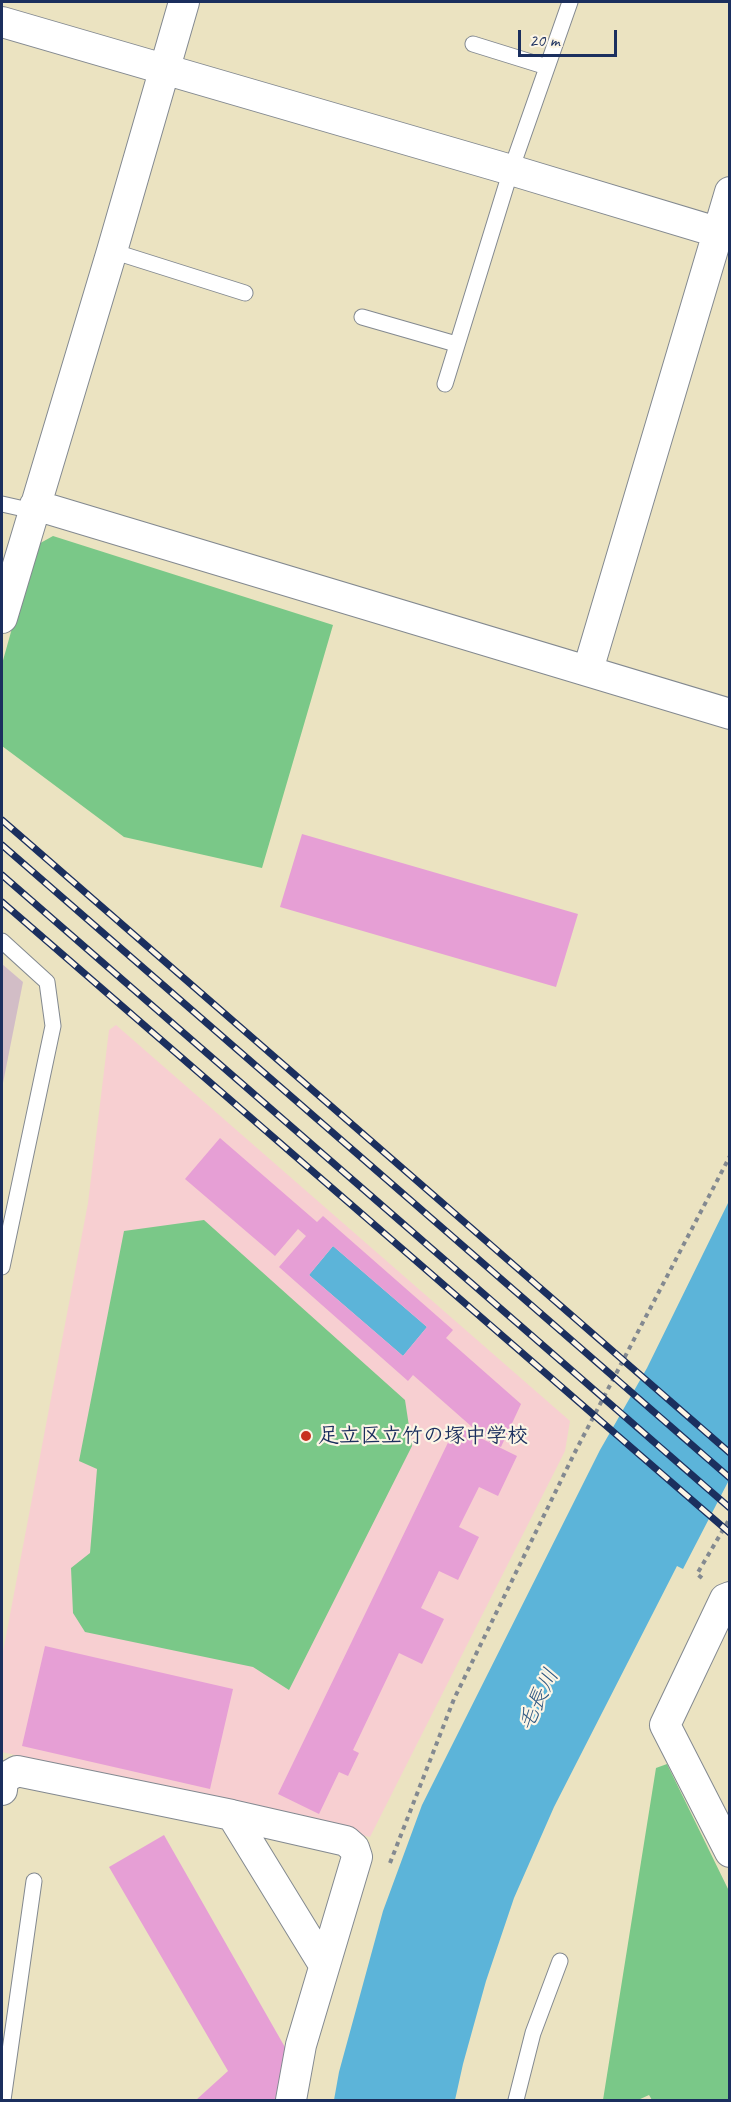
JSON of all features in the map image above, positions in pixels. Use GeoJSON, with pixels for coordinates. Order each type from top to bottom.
{"type":"FeatureCollection","features":[{"type":"Feature","properties":{"kind":"street"},"geometry":{"type":"LineString","coordinates":[[2,618],[184,2]]}},
{"type":"Feature","properties":{"kind":"street"},"geometry":{"type":"LineString","coordinates":[[2,22],[724,234]]}},
{"type":"Feature","properties":{"kind":"street"},"geometry":{"type":"LineString","coordinates":[[588,670],[724,234],[729,192]]}},
{"type":"Feature","properties":{"kind":"street"},"geometry":{"type":"LineString","coordinates":[[34,508],[588,670],[729,714]]}},
{"type":"Feature","properties":{"kind":"street"},"geometry":{"type":"LineString","coordinates":[[727,1598],[665,1725],[729,1852]]}},
{"type":"Feature","properties":{"kind":"street"},"geometry":{"type":"LineString","coordinates":[[2,1790],[3,1779],[17,1771],[346,1841],[354,1848],[357,1857],[301,2045],[291,2100]]}},
{"type":"Feature","properties":{"kind":"street"},"geometry":{"type":"LineString","coordinates":[[232,1815],[324,1965]]}},
{"type":"Feature","properties":{"kind":"lane"},"geometry":{"type":"LineString","coordinates":[[445,384],[511,170],[570,2]]}},
{"type":"Feature","properties":{"kind":"lane"},"geometry":{"type":"LineString","coordinates":[[473,44],[547,67]]}},
{"type":"Feature","properties":{"kind":"lane"},"geometry":{"type":"LineString","coordinates":[[112,251],[245,293]]}},
{"type":"Feature","properties":{"kind":"lane"},"geometry":{"type":"LineString","coordinates":[[362,316],[456,344]]}},
{"type":"Feature","properties":{"kind":"lane"},"geometry":{"type":"LineString","coordinates":[[2,504],[34,508]]}},
{"type":"Feature","properties":{"kind":"lane"},"geometry":{"type":"LineString","coordinates":[[2,941],[48,982],[53,1026],[2,1267]]}},
{"type":"Feature","properties":{"kind":"lane"},"geometry":{"type":"LineString","coordinates":[[3,2100],[34,1881]]}},
{"type":"Feature","properties":{"kind":"lane"},"geometry":{"type":"LineString","coordinates":[[516,2100],[533,2033],[560,1960]]}},
{"type":"Feature","properties":{"kind":"path"},"geometry":{"type":"LineString","coordinates":[[386,1873],[454,1699],[574,1454],[729,1156]]}},
{"type":"Feature","properties":{"kind":"path"},"geometry":{"type":"LineString","coordinates":[[727,1598],[697,1574],[729,1518]]}},
{"type":"Feature","properties":{"kind":"shaded area"},"geometry":{"type":"Polygon","coordinates":[[[2,964],[23,982],[2,1088],[2,964]]]}},
{"type":"Feature","properties":{"kind":"shaded area","name":"足立区立竹の塚中学校"},"geometry":{"type":"Polygon","coordinates":[[[116,1025],[570,1421],[565,1451],[370,1837],[2,1752],[2,1657],[88,1203],[109,1030],[116,1025]]]}},
{"type":"Feature","properties":{"kind":"green space"},"geometry":{"type":"Polygon","coordinates":[[[53,536],[333,625],[262,868],[124,837],[2,746],[2,664],[35,546],[53,536]]]}},
{"type":"Feature","properties":{"kind":"green space"},"geometry":{"type":"Polygon","coordinates":[[[204,1220],[405,1400],[412,1446],[289,1690],[253,1667],[85,1632],[73,1613],[71,1568],[90,1553],[97,1469],[79,1461],[124,1231],[204,1220]]]}},
{"type":"Feature","properties":{"kind":"green space"},"geometry":{"type":"Polygon","coordinates":[[[667,1764],[729,1891],[729,2100],[652,2100],[649,2095],[638,2100],[603,2100],[656,1768],[667,1764]]]}},
{"type":"Feature","properties":{"kind":"water","name":"毛長川"},"geometry":{"type":"Polygon","coordinates":[[[729,1201],[729,1480],[683,1569],[677,1566],[554,1807],[514,1898],[486,1981],[455,2100],[334,2100],[339,2072],[383,1911],[422,1805],[600,1450],[647,1368],[729,1201]]]}},
{"type":"Feature","properties":{"kind":"water"},"geometry":{"type":"Polygon","coordinates":[[[333,1246],[427,1327],[403,1356],[309,1275],[333,1246]]]}},
{"type":"Feature","properties":{"kind":"building"},"geometry":{"type":"Polygon","coordinates":[[[302,834],[578,914],[556,987],[280,907],[302,834]]]}},
{"type":"Feature","properties":{"kind":"building"},"geometry":{"type":"Polygon","coordinates":[[[220,1138],[317,1222],[323,1216],[453,1330],[446,1338],[521,1404],[501,1447],[488,1441],[413,1375],[408,1381],[279,1267],[306,1236],[298,1229],[275,1256],[185,1179],[220,1138]],[[333,1246],[309,1275],[403,1356],[427,1327],[333,1246]]]}},
{"type":"Feature","properties":{"kind":"building"},"geometry":{"type":"Polygon","coordinates":[[[456,1426],[517,1456],[498,1496],[479,1487],[459,1527],[479,1537],[458,1580],[439,1571],[421,1608],[444,1619],[422,1664],[399,1653],[353,1750],[359,1753],[348,1776],[339,1772],[319,1814],[278,1794],[456,1426]]]}},
{"type":"Feature","properties":{"kind":"building"},"geometry":{"type":"Polygon","coordinates":[[[45,1646],[233,1689],[210,1789],[22,1746],[45,1646]]]}},
{"type":"Feature","properties":{"kind":"building"},"geometry":{"type":"Polygon","coordinates":[[[164,1835],[286,2049],[275,2100],[196,2100],[228,2071],[109,1867],[164,1835]]]}},
{"type":"Feature","properties":{"kind":"railway"},"geometry":{"type":"LineString","coordinates":[[2,820],[730,1453]]}},
{"type":"Feature","properties":{"kind":"railway"},"geometry":{"type":"LineString","coordinates":[[2,845],[730,1478]]}},
{"type":"Feature","properties":{"kind":"railway"},"geometry":{"type":"LineString","coordinates":[[2,875],[730,1508]]}},
{"type":"Feature","properties":{"kind":"railway"},"geometry":{"type":"LineString","coordinates":[[2,902],[730,1533]]}},
{"type":"Feature","properties":{"kind":"place","name":"足立区立竹の塚中学校"},"geometry":{"type":"Point","coordinates":[306,1436]}}]}
